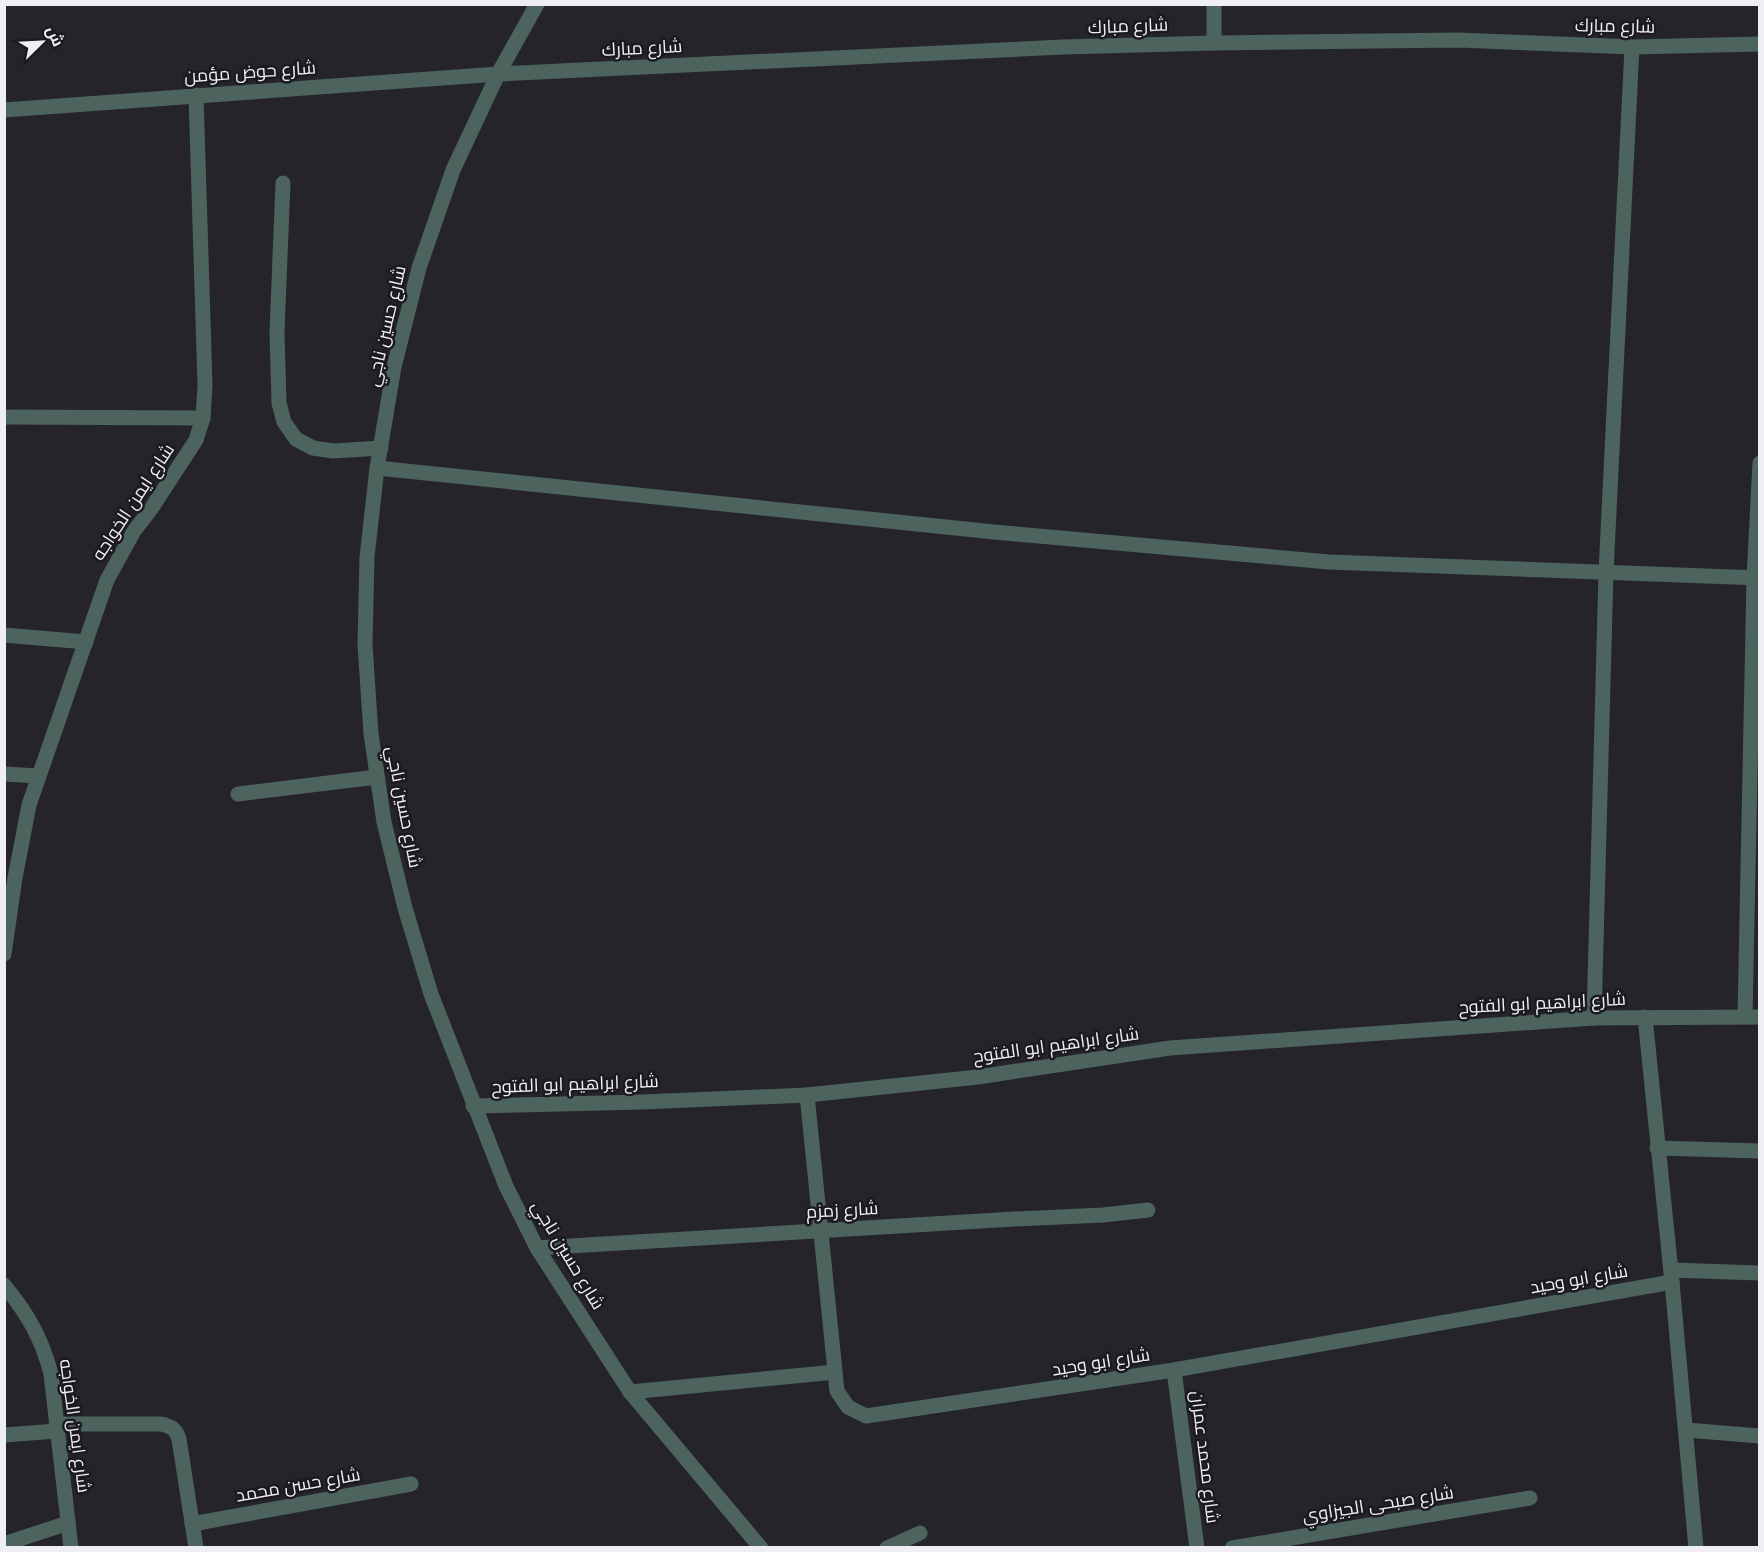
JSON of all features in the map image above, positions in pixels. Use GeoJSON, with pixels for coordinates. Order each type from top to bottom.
{"type":"FeatureCollection","features":[{"type":"Feature","properties":{"kind":"street","name":"شارع حسين ناجي"},"geometry":{"type":"LineString","coordinates":[[537,4],[498,74],[453,170],[419,268],[394,367],[377,468],[367,557],[365,645],[370,734],[384,822],[408,919],[430,994],[506,1186],[537,1248],[630,1392],[761,1548]]}},
{"type":"Feature","properties":{"kind":"street"},"geometry":{"type":"LineString","coordinates":[[1214,4],[1214,43]]}},
{"type":"Feature","properties":{"kind":"street","name":"شارع مبارك"},"geometry":{"type":"LineString","coordinates":[[498,74],[1052,48],[1214,43],[1459,40],[1632,47],[1760,44]]}},
{"type":"Feature","properties":{"kind":"street"},"geometry":{"type":"LineString","coordinates":[[1594,1018],[1606,572],[1632,47]]}},
{"type":"Feature","properties":{"kind":"street","name":"شارع حوض مؤمن"},"geometry":{"type":"LineString","coordinates":[[4,110],[498,74]]}},
{"type":"Feature","properties":{"kind":"street","name":"شارع ايمن الخواجه"},"geometry":{"type":"LineString","coordinates":[[4,954],[23,833],[38,777],[106,580],[119,555],[196,440],[203,418],[205,385],[196,95]]}},
{"type":"Feature","properties":{"kind":"street"},"geometry":{"type":"LineString","coordinates":[[283,183],[277,332],[279,403],[284,422],[296,439],[313,448],[333,451],[381,448]]}},
{"type":"Feature","properties":{"kind":"street"},"geometry":{"type":"LineString","coordinates":[[4,417],[203,418]]}},
{"type":"Feature","properties":{"kind":"street"},"geometry":{"type":"LineString","coordinates":[[1752,1017],[1760,463]]}},
{"type":"Feature","properties":{"kind":"street"},"geometry":{"type":"LineString","coordinates":[[377,468],[994,532],[1329,562],[1757,578]]}},
{"type":"Feature","properties":{"kind":"street"},"geometry":{"type":"LineString","coordinates":[[4,635],[86,642]]}},
{"type":"Feature","properties":{"kind":"street"},"geometry":{"type":"LineString","coordinates":[[4,774],[38,777]]}},
{"type":"Feature","properties":{"kind":"street"},"geometry":{"type":"LineString","coordinates":[[238,794],[377,777]]}},
{"type":"Feature","properties":{"kind":"street","name":"شارع ابراهيم ابو الفتوح"},"geometry":{"type":"LineString","coordinates":[[1645,1017],[1696,1548]]}},
{"type":"Feature","properties":{"kind":"street","name":"شارع ابراهيم ابو الفتوح"},"geometry":{"type":"LineString","coordinates":[[473,1106],[807,1095],[978,1077],[1170,1048],[1594,1018],[1752,1017]]}},
{"type":"Feature","properties":{"kind":"street","name":"شارع ابو وحيد"},"geometry":{"type":"LineString","coordinates":[[807,1095],[837,1391],[848,1407],[866,1416],[1174,1371],[1671,1276],[1760,1273]]}},
{"type":"Feature","properties":{"kind":"street"},"geometry":{"type":"LineString","coordinates":[[1657,1148],[1760,1151]]}},
{"type":"Feature","properties":{"kind":"street","name":"شارع زمزم"},"geometry":{"type":"LineString","coordinates":[[537,1248],[1059,1218],[1148,1210]]}},
{"type":"Feature","properties":{"kind":"street","name":"شارع ايمن الخواجه"},"geometry":{"type":"LineString","coordinates":[[4,1285],[18,1302],[44,1347],[51,1374],[71,1548]]}},
{"type":"Feature","properties":{"kind":"street","name":"شارع محمد عمران"},"geometry":{"type":"LineString","coordinates":[[1174,1371],[1197,1548]]}},
{"type":"Feature","properties":{"kind":"street"},"geometry":{"type":"LineString","coordinates":[[630,1392],[835,1372]]}},
{"type":"Feature","properties":{"kind":"street"},"geometry":{"type":"LineString","coordinates":[[4,1435],[56,1428],[169,1425],[176,1431],[179,1439],[196,1548]]}},
{"type":"Feature","properties":{"kind":"street"},"geometry":{"type":"LineString","coordinates":[[1686,1430],[1760,1436]]}},
{"type":"Feature","properties":{"kind":"street","name":"شارع حسن محمد"},"geometry":{"type":"LineString","coordinates":[[192,1524],[411,1484]]}},
{"type":"Feature","properties":{"kind":"street","name":"شارع صبحى الجيزاوي"},"geometry":{"type":"LineString","coordinates":[[1232,1548],[1530,1498]]}},
{"type":"Feature","properties":{"kind":"street"},"geometry":{"type":"LineString","coordinates":[[4,1544],[68,1523]]}},
{"type":"Feature","properties":{"kind":"street"},"geometry":{"type":"LineString","coordinates":[[887,1548],[920,1533]]}}]}
